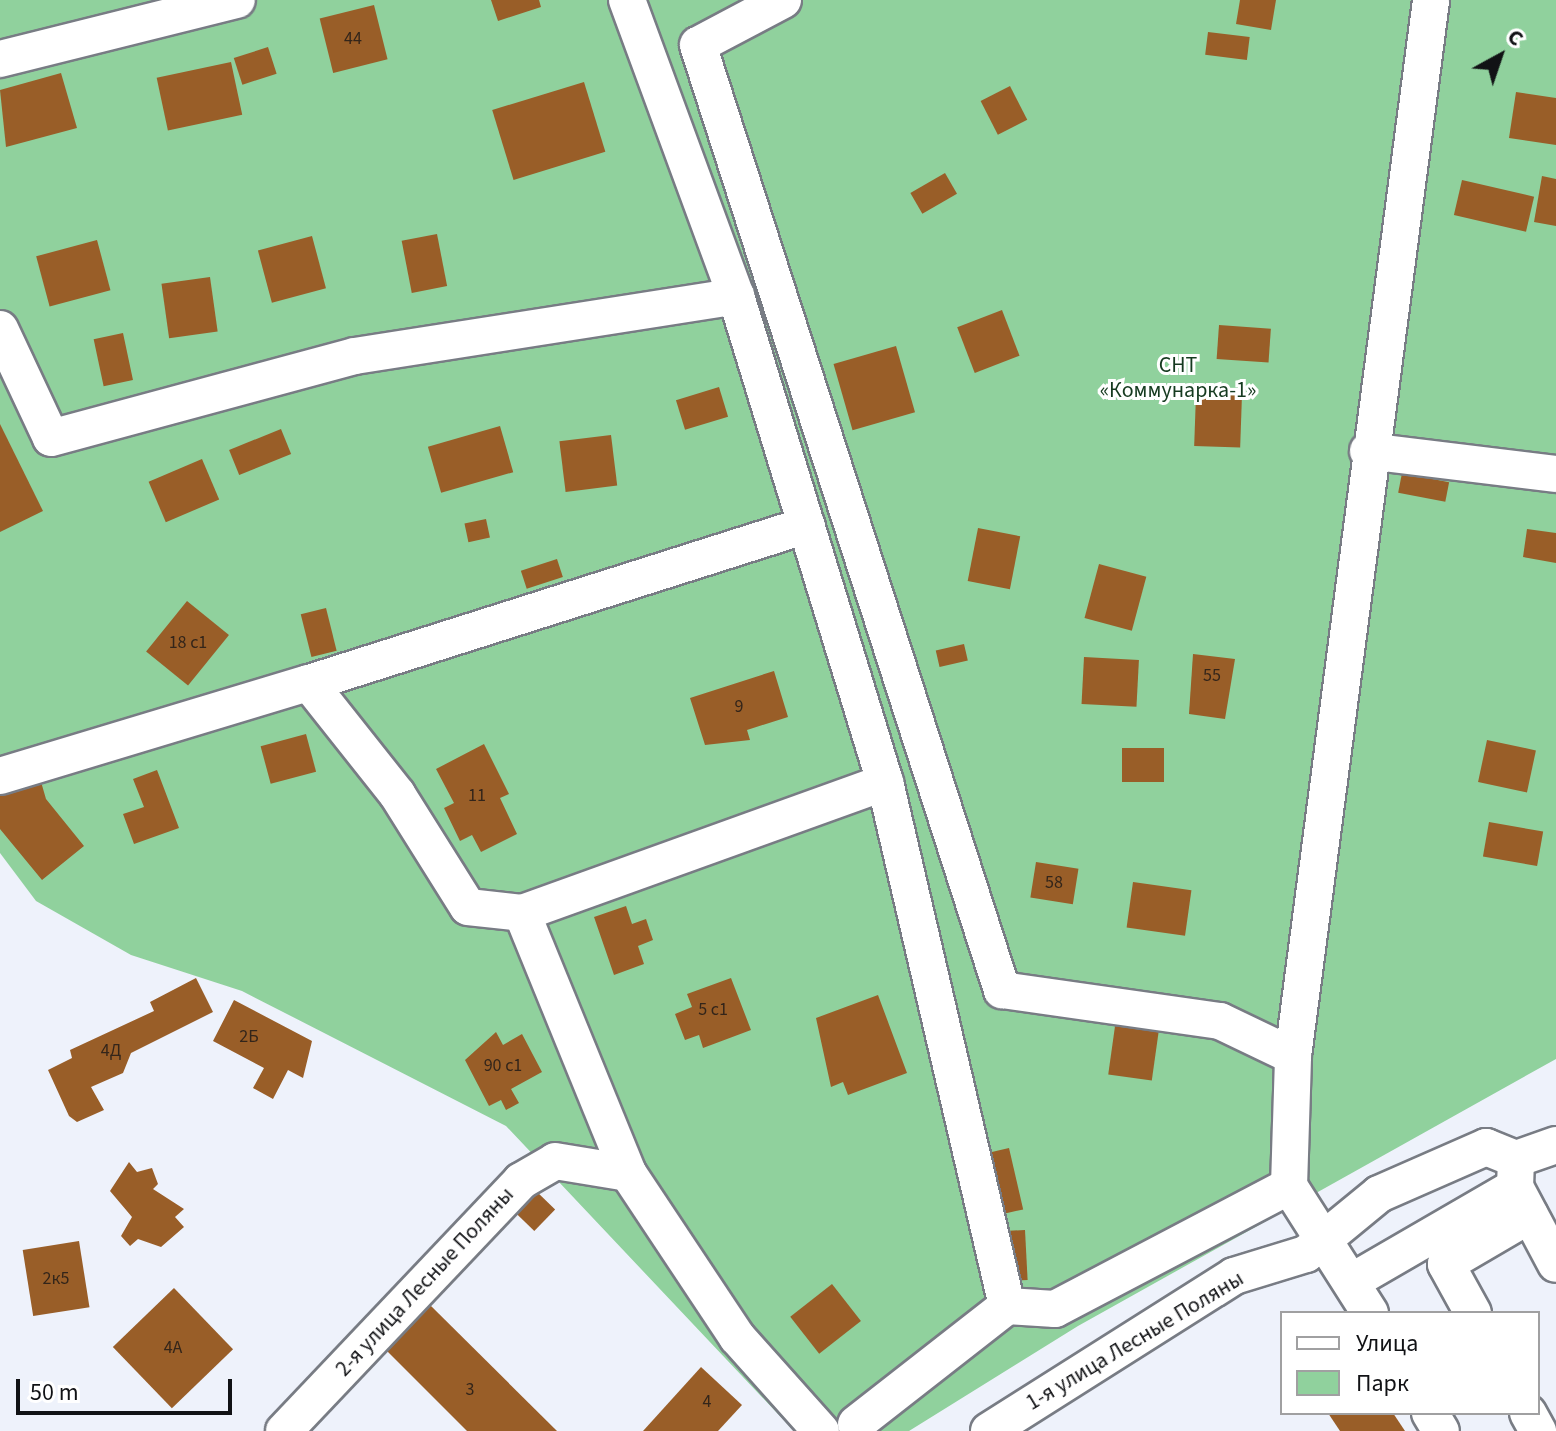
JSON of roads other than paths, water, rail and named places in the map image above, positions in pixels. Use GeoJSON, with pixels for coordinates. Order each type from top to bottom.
{"type":"FeatureCollection","features":[{"type":"Feature","properties":{"kind":"street"},"geometry":{"type":"LineString","coordinates":[[0,59],[237,0]]}},
{"type":"Feature","properties":{"kind":"street"},"geometry":{"type":"LineString","coordinates":[[627,0],[736,296],[885,782],[1007,1306]]}},
{"type":"Feature","properties":{"kind":"street"},"geometry":{"type":"LineString","coordinates":[[783,0],[698,45],[1002,990],[1220,1021],[1293,1056]]}},
{"type":"Feature","properties":{"kind":"street"},"geometry":{"type":"LineString","coordinates":[[1369,1311],[1289,1186],[1293,1056],[1368,451],[1431,0]]}},
{"type":"Feature","properties":{"kind":"street"},"geometry":{"type":"LineString","coordinates":[[0,329],[51,438],[355,356],[736,296]]}},
{"type":"Feature","properties":{"kind":"street"},"geometry":{"type":"LineString","coordinates":[[1368,451],[1556,474]]}},
{"type":"Feature","properties":{"kind":"street"},"geometry":{"type":"LineString","coordinates":[[0,776],[309,683],[807,525]]}},
{"type":"Feature","properties":{"kind":"street"},"geometry":{"type":"LineString","coordinates":[[309,683],[397,794],[468,907],[522,913],[885,782]]}},
{"type":"Feature","properties":{"kind":"street"},"geometry":{"type":"LineString","coordinates":[[522,913],[628,1173],[737,1337],[821,1431]]}},
{"type":"Feature","properties":{"kind":"street"},"geometry":{"type":"LineString","coordinates":[[1472,1311],[1446,1264],[1556,1145]]}},
{"type":"Feature","properties":{"kind":"street","name":"1-я улица Лесные Поляны"},"geometry":{"type":"LineString","coordinates":[[989,1431],[1234,1276],[1306,1254],[1323,1235],[1379,1194],[1486,1147],[1520,1187]]}},
{"type":"Feature","properties":{"kind":"street","name":"2-я улица Лесные Поляны"},"geometry":{"type":"LineString","coordinates":[[284,1431],[521,1181],[555,1161],[628,1173]]}},
{"type":"Feature","properties":{"kind":"street"},"geometry":{"type":"LineString","coordinates":[[856,1424],[1007,1306],[1055,1309],[1289,1186]]}},
{"type":"Feature","properties":{"kind":"street"},"geometry":{"type":"LineString","coordinates":[[1520,1187],[1556,1264]]}},
{"type":"Feature","properties":{"kind":"street"},"geometry":{"type":"LineString","coordinates":[[1351,1282],[1520,1187]]}},
{"type":"Feature","properties":{"kind":"park label","name":"СНТ «Коммунарка-1»"},"geometry":{"type":"Point","coordinates":[1178,378]}}]}
